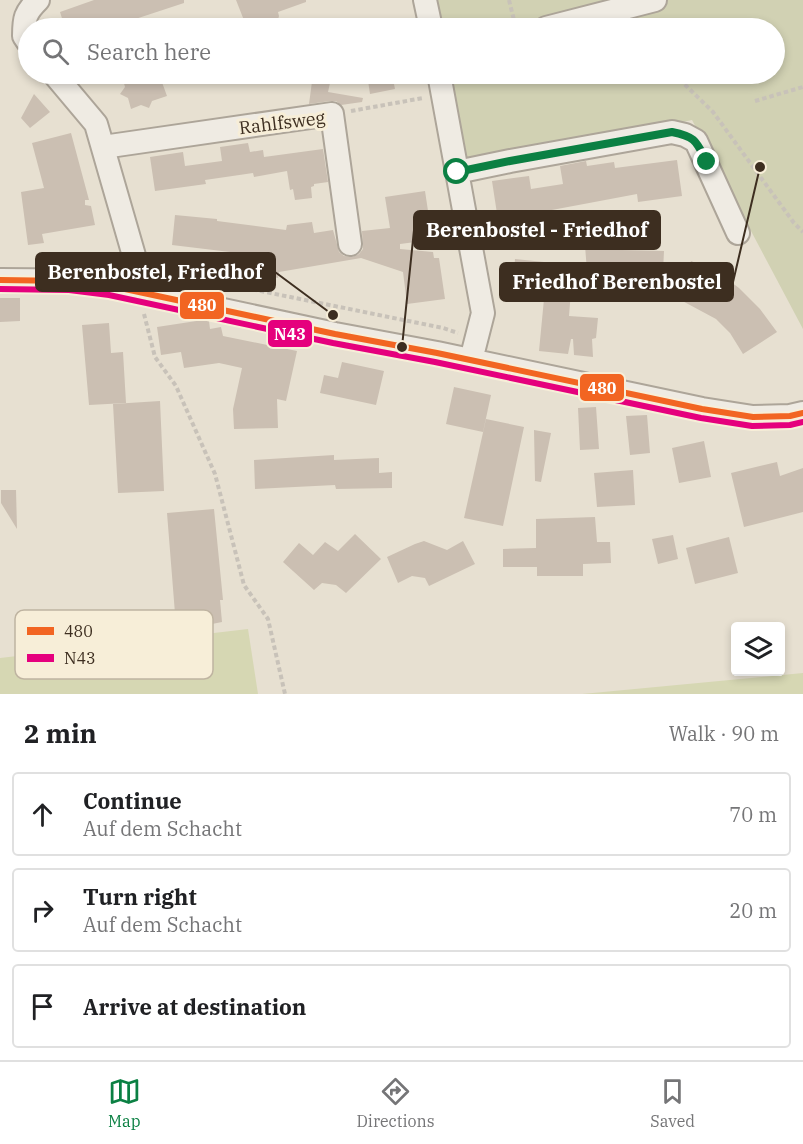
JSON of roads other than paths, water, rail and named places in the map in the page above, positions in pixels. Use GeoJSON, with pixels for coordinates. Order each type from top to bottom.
{"type":"FeatureCollection","features":[{"type":"Feature","properties":{"kind":"street"},"geometry":{"type":"LineString","coordinates":[[25,18],[38,0]]}},
{"type":"Feature","properties":{"kind":"street"},"geometry":{"type":"LineString","coordinates":[[425,0],[429,18]]}},
{"type":"Feature","properties":{"kind":"street"},"geometry":{"type":"LineString","coordinates":[[585,18],[655,0]]}},
{"type":"Feature","properties":{"kind":"street"},"geometry":{"type":"LineString","coordinates":[[62,84],[96,124],[137,266],[139,292]]}},
{"type":"Feature","properties":{"kind":"street"},"geometry":{"type":"LineString","coordinates":[[441,84],[483,313],[471,360]]}},
{"type":"Feature","properties":{"kind":"street","name":"Rahlfsweg"},"geometry":{"type":"LineString","coordinates":[[103,147],[332,114],[350,244]]}},
{"type":"Feature","properties":{"kind":"street"},"geometry":{"type":"LineString","coordinates":[[457,172],[672,132],[696,141],[738,233]]}},
{"type":"Feature","properties":{"kind":"street"},"geometry":{"type":"LineString","coordinates":[[0,280],[84,282],[111,286],[702,410],[753,417],[790,416],[803,413]]}},
{"type":"Feature","properties":{"kind":"place","name":"Friedhof Berenbostel"},"geometry":{"type":"Point","coordinates":[760,167]}},
{"type":"Feature","properties":{"kind":"place","name":"Berenbostel, Friedhof"},"geometry":{"type":"Point","coordinates":[333,315]}},
{"type":"Feature","properties":{"kind":"place","name":"Berenbostel - Friedhof"},"geometry":{"type":"Point","coordinates":[402,347]}}]}
